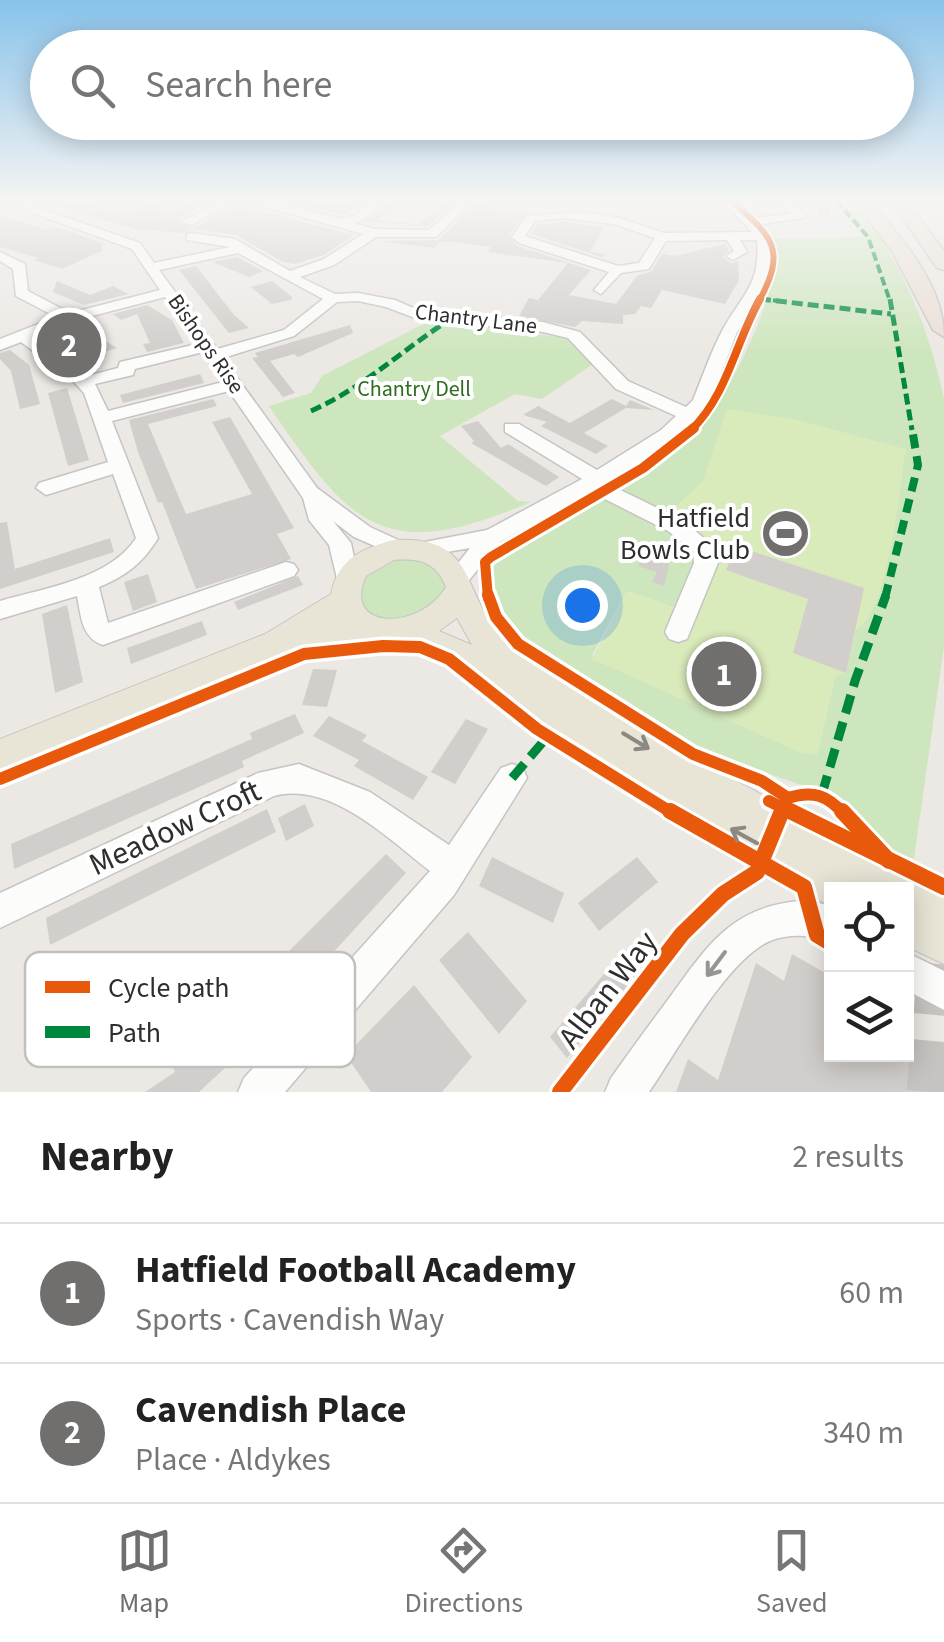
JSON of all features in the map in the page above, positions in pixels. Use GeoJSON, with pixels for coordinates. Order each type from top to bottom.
{"type":"FeatureCollection","features":[{"type":"Feature","properties":{"kind":"highway"},"geometry":{"type":"LineString","coordinates":[[902,251],[944,330]]}},
{"type":"Feature","properties":{"kind":"highway"},"geometry":{"type":"LineString","coordinates":[[914,251],[944,317]]}},
{"type":"Feature","properties":{"kind":"main road"},"geometry":{"type":"LineString","coordinates":[[276,644],[346,590],[368,560],[409,549],[436,555],[450,565],[481,633],[516,662],[608,724],[762,815],[944,906]]}},
{"type":"Feature","properties":{"kind":"main road"},"geometry":{"type":"LineString","coordinates":[[406,632],[443,617],[454,604],[458,584]]}},
{"type":"Feature","properties":{"kind":"main road"},"geometry":{"type":"LineString","coordinates":[[346,590],[353,614],[367,625]]}},
{"type":"Feature","properties":{"kind":"main road"},"geometry":{"type":"LineString","coordinates":[[0,756],[276,644],[367,625],[406,632],[454,649],[650,781],[824,890]]}},
{"type":"Feature","properties":{"kind":"main road"},"geometry":{"type":"LineString","coordinates":[[914,927],[944,942]]}},
{"type":"Feature","properties":{"kind":"street","name":"Bishops Rise"},"geometry":{"type":"LineString","coordinates":[[140,251],[312,496],[362,532],[409,549]]}},
{"type":"Feature","properties":{"kind":"street"},"geometry":{"type":"LineString","coordinates":[[154,267],[229,251]]}},
{"type":"Feature","properties":{"kind":"street","name":"Chantry Lane"},"geometry":{"type":"LineString","coordinates":[[242,251],[333,298],[358,297],[390,303],[415,314],[560,330],[583,340],[622,385],[690,415]]}},
{"type":"Feature","properties":{"kind":"street"},"geometry":{"type":"LineString","coordinates":[[292,275],[349,251]]}},
{"type":"Feature","properties":{"kind":"street"},"geometry":{"type":"LineString","coordinates":[[559,251],[616,270],[644,266],[653,251]]}},
{"type":"Feature","properties":{"kind":"street"},"geometry":{"type":"LineString","coordinates":[[409,549],[492,537],[594,482],[690,415],[701,402],[729,332],[764,276],[766,251]]}},
{"type":"Feature","properties":{"kind":"street"},"geometry":{"type":"LineString","coordinates":[[0,256],[20,267],[21,293],[68,318]]}},
{"type":"Feature","properties":{"kind":"street"},"geometry":{"type":"LineString","coordinates":[[601,290],[616,270]]}},
{"type":"Feature","properties":{"kind":"street"},"geometry":{"type":"LineString","coordinates":[[0,345],[68,318],[169,292]]}},
{"type":"Feature","properties":{"kind":"street"},"geometry":{"type":"LineString","coordinates":[[77,377],[122,358],[126,366],[289,334],[333,298]]}},
{"type":"Feature","properties":{"kind":"street"},"geometry":{"type":"LineString","coordinates":[[0,610],[86,582],[134,559],[147,538],[104,418],[77,377],[24,336]]}},
{"type":"Feature","properties":{"kind":"street"},"geometry":{"type":"LineString","coordinates":[[104,418],[235,384]]}},
{"type":"Feature","properties":{"kind":"street"},"geometry":{"type":"LineString","coordinates":[[512,428],[594,482],[676,526],[704,548],[706,563],[678,632]]}},
{"type":"Feature","properties":{"kind":"street"},"geometry":{"type":"LineString","coordinates":[[46,488],[120,464]]}},
{"type":"Feature","properties":{"kind":"street","name":"Bishops Rise"},"geometry":{"type":"LineString","coordinates":[[312,496],[320,520],[340,543],[346,590]]}},
{"type":"Feature","properties":{"kind":"street"},"geometry":{"type":"LineString","coordinates":[[458,584],[492,537]]}},
{"type":"Feature","properties":{"kind":"street"},"geometry":{"type":"LineString","coordinates":[[86,582],[97,629],[103,635],[286,570]]}},
{"type":"Feature","properties":{"kind":"street","name":"Meadow Croft"},"geometry":{"type":"LineString","coordinates":[[0,912],[269,783],[287,778],[322,785],[353,801],[453,868]]}},
{"type":"Feature","properties":{"kind":"street"},"geometry":{"type":"LineString","coordinates":[[355,981],[453,868],[512,778]]}},
{"type":"Feature","properties":{"kind":"street"},"geometry":{"type":"LineString","coordinates":[[625,1092],[722,954],[739,937],[824,901]]}},
{"type":"Feature","properties":{"kind":"street"},"geometry":{"type":"LineString","coordinates":[[910,972],[944,991]]}},
{"type":"Feature","properties":{"kind":"street"},"geometry":{"type":"LineString","coordinates":[[258,1092],[280,1067]]}},
{"type":"Feature","properties":{"kind":"green space"},"geometry":{"type":"Polygon","coordinates":[[[774,251],[888,251],[921,319],[944,399],[944,646],[914,859],[888,849],[856,813],[824,793],[695,748],[531,649],[505,628],[491,598],[489,582],[494,566],[506,552],[604,495],[661,520],[699,554],[678,609],[627,591],[592,655],[819,747],[835,677],[839,674],[730,541],[609,492],[682,442],[715,407],[754,334],[765,306],[774,251]]]}},
{"type":"Feature","properties":{"kind":"green space","name":"Chantry Dell"},"geometry":{"type":"Polygon","coordinates":[[[431,320],[559,337],[578,343],[593,364],[542,399],[515,394],[440,436],[518,501],[531,502],[481,521],[440,530],[406,531],[376,523],[350,507],[324,482],[269,406],[311,393],[322,376],[431,320]]]}},
{"type":"Feature","properties":{"kind":"green space","name":"Hatfield Bowls Club"},"geometry":{"type":"Polygon","coordinates":[[[727,409],[794,419],[906,449],[884,577],[867,620],[856,629],[846,673],[835,677],[817,755],[799,752],[592,659],[627,591],[677,609],[699,554],[661,520],[703,481],[727,409]]]}},
{"type":"Feature","properties":{"kind":"green space"},"geometry":{"type":"Polygon","coordinates":[[[414,556],[444,574],[447,594],[403,622],[368,612],[360,593],[363,575],[377,564],[414,556]]]}},
{"type":"Feature","properties":{"kind":"building"},"geometry":{"type":"Polygon","coordinates":[[[14,251],[102,251],[62,269],[34,260],[38,258],[14,251]]]}},
{"type":"Feature","properties":{"kind":"building"},"geometry":{"type":"Polygon","coordinates":[[[264,251],[330,251],[295,264],[264,251]]]}},
{"type":"Feature","properties":{"kind":"building"},"geometry":{"type":"Polygon","coordinates":[[[532,251],[591,270],[569,295],[616,304],[637,276],[652,271],[662,254],[728,251],[722,257],[731,263],[738,261],[739,280],[725,304],[662,290],[651,308],[641,306],[635,314],[623,315],[623,324],[582,321],[575,327],[519,316],[529,298],[538,300],[568,263],[487,252],[532,251]]]}},
{"type":"Feature","properties":{"kind":"building"},"geometry":{"type":"Polygon","coordinates":[[[237,257],[263,271],[249,277],[212,262],[237,257]]]}},
{"type":"Feature","properties":{"kind":"building"},"geometry":{"type":"Polygon","coordinates":[[[196,266],[249,328],[229,333],[179,270],[196,266]]]}},
{"type":"Feature","properties":{"kind":"building"},"geometry":{"type":"Polygon","coordinates":[[[57,281],[90,295],[113,286],[128,294],[84,305],[53,292],[57,281]]]}},
{"type":"Feature","properties":{"kind":"building"},"geometry":{"type":"Polygon","coordinates":[[[272,281],[291,300],[272,304],[251,287],[272,281]]]}},
{"type":"Feature","properties":{"kind":"building"},"geometry":{"type":"Polygon","coordinates":[[[147,305],[172,320],[184,343],[147,352],[143,344],[150,343],[137,314],[121,320],[113,314],[147,305]]]}},
{"type":"Feature","properties":{"kind":"building"},"geometry":{"type":"Polygon","coordinates":[[[350,325],[353,333],[298,357],[294,354],[270,361],[295,393],[283,397],[252,358],[258,357],[255,353],[350,325]]]}},
{"type":"Feature","properties":{"kind":"building"},"geometry":{"type":"Polygon","coordinates":[[[89,331],[117,348],[79,360],[54,344],[89,331]]]}},
{"type":"Feature","properties":{"kind":"building"},"geometry":{"type":"Polygon","coordinates":[[[10,350],[29,365],[40,404],[20,409],[11,371],[0,359],[0,353],[10,350]]]}},
{"type":"Feature","properties":{"kind":"building"},"geometry":{"type":"Polygon","coordinates":[[[200,374],[204,383],[123,403],[120,395],[200,374]]]}},
{"type":"Feature","properties":{"kind":"building"},"geometry":{"type":"Polygon","coordinates":[[[67,388],[89,460],[68,466],[48,393],[67,388]]]}},
{"type":"Feature","properties":{"kind":"building"},"geometry":{"type":"Polygon","coordinates":[[[213,399],[217,406],[148,424],[186,514],[252,494],[212,422],[230,417],[294,528],[277,534],[291,559],[196,589],[162,502],[158,503],[129,420],[213,399]]]}},
{"type":"Feature","properties":{"kind":"building"},"geometry":{"type":"Polygon","coordinates":[[[612,399],[626,406],[630,400],[654,410],[626,408],[584,433],[608,446],[596,454],[541,426],[547,422],[523,415],[538,406],[570,423],[612,399]]]}},
{"type":"Feature","properties":{"kind":"building"},"geometry":{"type":"Polygon","coordinates":[[[478,421],[501,448],[508,444],[559,477],[546,486],[471,443],[474,441],[461,426],[478,421]]]}},
{"type":"Feature","properties":{"kind":"building"},"geometry":{"type":"Polygon","coordinates":[[[7,522],[15,569],[110,538],[114,552],[0,589],[0,523],[7,522]]]}},
{"type":"Feature","properties":{"kind":"building"},"geometry":{"type":"Polygon","coordinates":[[[736,546],[864,588],[846,673],[793,653],[808,599],[726,570],[736,546]]]}},
{"type":"Feature","properties":{"kind":"building"},"geometry":{"type":"Polygon","coordinates":[[[645,553],[670,561],[664,586],[652,582],[657,572],[638,566],[645,553]]]}},
{"type":"Feature","properties":{"kind":"building"},"geometry":{"type":"Polygon","coordinates":[[[148,574],[157,602],[133,611],[124,582],[148,574]]]}},
{"type":"Feature","properties":{"kind":"building"},"geometry":{"type":"Polygon","coordinates":[[[298,576],[303,585],[238,610],[234,602],[298,576]]]}},
{"type":"Feature","properties":{"kind":"building"},"geometry":{"type":"Polygon","coordinates":[[[67,605],[83,682],[55,693],[42,614],[67,605]]]}},
{"type":"Feature","properties":{"kind":"building"},"geometry":{"type":"Polygon","coordinates":[[[202,621],[207,635],[131,664],[127,648],[202,621]]]}},
{"type":"Feature","properties":{"kind":"building"},"geometry":{"type":"Polygon","coordinates":[[[313,669],[337,670],[327,707],[302,705],[313,669]]]}},
{"type":"Feature","properties":{"kind":"building"},"geometry":{"type":"Polygon","coordinates":[[[295,714],[304,733],[242,761],[244,767],[14,869],[11,844],[252,739],[250,733],[295,714]]]}},
{"type":"Feature","properties":{"kind":"building"},"geometry":{"type":"Polygon","coordinates":[[[329,716],[367,735],[362,741],[428,777],[413,800],[354,766],[359,760],[313,736],[329,716]]]}},
{"type":"Feature","properties":{"kind":"building"},"geometry":{"type":"Polygon","coordinates":[[[466,719],[488,729],[455,784],[431,772],[466,719]]]}},
{"type":"Feature","properties":{"kind":"building"},"geometry":{"type":"Polygon","coordinates":[[[305,804],[314,826],[286,841],[278,818],[305,804]]]}},
{"type":"Feature","properties":{"kind":"building"},"geometry":{"type":"Polygon","coordinates":[[[267,809],[276,832],[50,945],[46,918],[267,809]]]}},
{"type":"Feature","properties":{"kind":"building"},"geometry":{"type":"Polygon","coordinates":[[[386,854],[406,873],[334,952],[288,952],[386,854]]]}},
{"type":"Feature","properties":{"kind":"building"},"geometry":{"type":"Polygon","coordinates":[[[492,857],[564,893],[553,923],[479,886],[492,857]]]}},
{"type":"Feature","properties":{"kind":"building"},"geometry":{"type":"Polygon","coordinates":[[[637,857],[658,882],[599,931],[578,903],[637,857]]]}},
{"type":"Feature","properties":{"kind":"building"},"geometry":{"type":"Polygon","coordinates":[[[468,932],[527,1001],[499,1034],[439,960],[468,932]]]}},
{"type":"Feature","properties":{"kind":"building"},"geometry":{"type":"Polygon","coordinates":[[[623,952],[640,970],[567,1058],[550,1037],[623,952]]]}},
{"type":"Feature","properties":{"kind":"building"},"geometry":{"type":"Polygon","coordinates":[[[792,954],[824,972],[824,1062],[914,1062],[914,1053],[944,1067],[944,1092],[676,1092],[688,1059],[718,1080],[756,963],[784,981],[792,954]]]}},
{"type":"Feature","properties":{"kind":"building"},"geometry":{"type":"Polygon","coordinates":[[[414,985],[472,1057],[442,1092],[371,1092],[354,1067],[355,1046],[414,985]]]}},
{"type":"Feature","properties":{"kind":"building"},"geometry":{"type":"Polygon","coordinates":[[[226,1067],[199,1092],[145,1092],[175,1072],[173,1068],[226,1067]]]}},
{"type":"Feature","properties":{"kind":"tunnel"},"geometry":{"type":"LineString","coordinates":[[932,1092],[944,960]]}},
{"type":"Feature","properties":{"kind":"marked path"},"geometry":{"type":"LineString","coordinates":[[822,794],[855,681],[890,585],[918,465],[889,293],[873,251]]}},
{"type":"Feature","properties":{"kind":"marked path"},"geometry":{"type":"LineString","coordinates":[[760,299],[891,314]]}},
{"type":"Feature","properties":{"kind":"marked path"},"geometry":{"type":"LineString","coordinates":[[311,411],[351,393],[399,353],[446,322]]}},
{"type":"Feature","properties":{"kind":"marked path"},"geometry":{"type":"LineString","coordinates":[[512,778],[548,736]]}},
{"type":"Feature","properties":{"kind":"cycle path"},"geometry":{"type":"LineString","coordinates":[[774,251],[768,284],[743,329],[712,407],[696,427],[643,468],[485,562],[491,608],[518,644],[693,754],[762,781],[788,798]]}},
{"type":"Feature","properties":{"kind":"cycle path"},"geometry":{"type":"LineString","coordinates":[[0,779],[304,654],[383,646],[420,647],[449,659],[537,729],[674,814],[804,887],[817,935],[824,939]]}},
{"type":"Feature","properties":{"kind":"cycle path","name":"Alban Way"},"geometry":{"type":"LineString","coordinates":[[560,1092],[682,934],[723,894],[757,872],[788,798],[822,795],[889,861]]}},
{"type":"Feature","properties":{"kind":"cycle path"},"geometry":{"type":"LineString","coordinates":[[769,801],[944,887]]}},
{"type":"Feature","properties":{"kind":"place","name":"Cavendish Place"},"geometry":{"type":"Point","coordinates":[69,345]}},
{"type":"Feature","properties":{"kind":"place","name":"Hatfield Bowls Club"},"geometry":{"type":"Point","coordinates":[785,534]}},
{"type":"Feature","properties":{"kind":"place","name":"Hatfield Football Academy"},"geometry":{"type":"Point","coordinates":[724,674]}}]}
